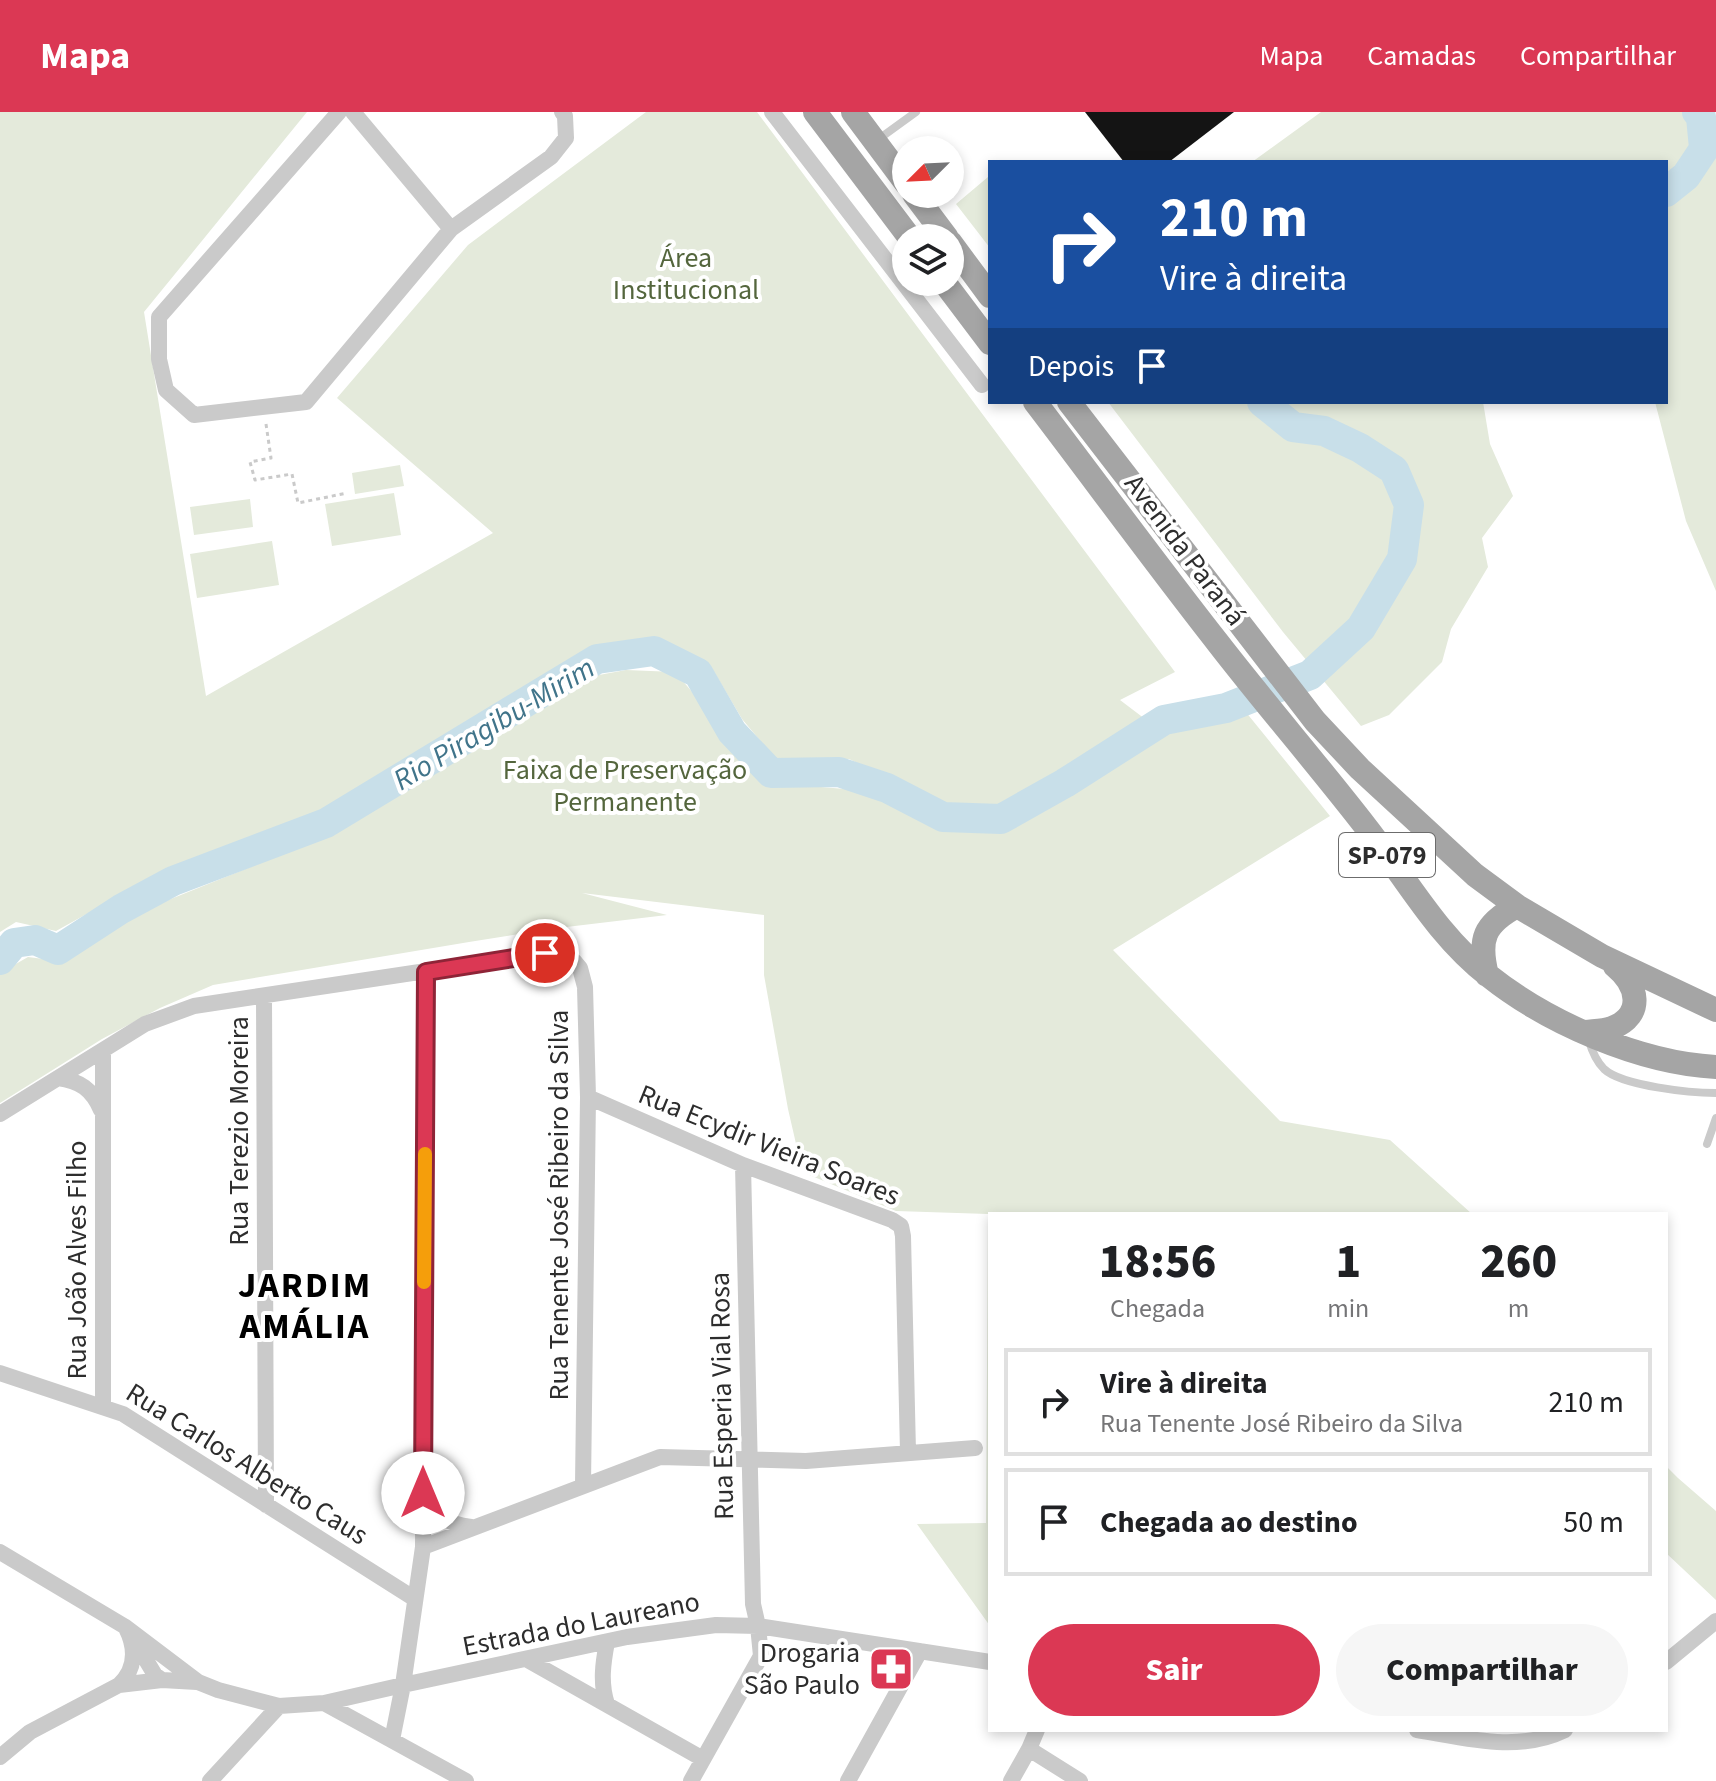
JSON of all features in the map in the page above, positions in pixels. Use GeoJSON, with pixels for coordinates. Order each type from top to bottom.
{"type":"FeatureCollection","features":[{"type":"Feature","properties":{"kind":"main road"},"geometry":{"type":"LineString","coordinates":[[815,112],[899,224]]}},
{"type":"Feature","properties":{"kind":"main road"},"geometry":{"type":"LineString","coordinates":[[853,112],[892,164]]}},
{"type":"Feature","properties":{"kind":"main road"},"geometry":{"type":"LineString","coordinates":[[964,261],[988,293]]}},
{"type":"Feature","properties":{"kind":"main road"},"geometry":{"type":"LineString","coordinates":[[955,296],[988,340]]}},
{"type":"Feature","properties":{"kind":"main road","name":"Avenida Paraná"},"geometry":{"type":"LineString","coordinates":[[1037,404],[1218,643],[1366,827],[1430,915],[1487,975]]}},
{"type":"Feature","properties":{"kind":"main road","name":"Avenida Paraná"},"geometry":{"type":"LineString","coordinates":[[1071,404],[1315,721],[1360,769],[1475,875],[1517,906]]}},
{"type":"Feature","properties":{"kind":"main road"},"geometry":{"type":"LineString","coordinates":[[1487,975],[1481,953],[1485,934],[1495,920],[1517,906]]}},
{"type":"Feature","properties":{"kind":"main road","name":"SP-079"},"geometry":{"type":"LineString","coordinates":[[1517,906],[1602,956],[1716,1010]]}},
{"type":"Feature","properties":{"kind":"main road"},"geometry":{"type":"LineString","coordinates":[[1586,1032],[1612,1028],[1626,1019],[1635,1004],[1634,988],[1626,975],[1602,956]]}},
{"type":"Feature","properties":{"kind":"main road","name":"SP-079"},"geometry":{"type":"LineString","coordinates":[[1487,975],[1553,1017],[1605,1041],[1670,1062],[1716,1067]]}},
{"type":"Feature","properties":{"kind":"street"},"geometry":{"type":"LineString","coordinates":[[339,112],[159,317],[159,359],[166,390],[194,415],[306,402],[451,229],[551,157],[566,138],[562,112]]}},
{"type":"Feature","properties":{"kind":"street"},"geometry":{"type":"LineString","coordinates":[[353,112],[451,229]]}},
{"type":"Feature","properties":{"kind":"street"},"geometry":{"type":"LineString","coordinates":[[772,112],[982,385]]}},
{"type":"Feature","properties":{"kind":"street","name":"Rua Tenente José Ribeiro da Silva"},"geometry":{"type":"LineString","coordinates":[[0,1114],[145,1024],[194,1006],[545,953],[563,954],[580,968],[585,987],[588,1097],[583,1485]]}},
{"type":"Feature","properties":{"kind":"street"},"geometry":{"type":"LineString","coordinates":[[392,1740],[423,1547],[426,972]]}},
{"type":"Feature","properties":{"kind":"street","name":"Rua Terezio Moreira"},"geometry":{"type":"LineString","coordinates":[[264,996],[266,1505]]}},
{"type":"Feature","properties":{"kind":"street","name":"Rua João Alves Filho"},"geometry":{"type":"LineString","coordinates":[[103,1051],[103,1406]]}},
{"type":"Feature","properties":{"kind":"street","name":"Rua João Alves Filho"},"geometry":{"type":"LineString","coordinates":[[58,1078],[76,1081],[90,1090],[103,1115]]}},
{"type":"Feature","properties":{"kind":"street","name":"Rua Ecydir Vieira Soares"},"geometry":{"type":"LineString","coordinates":[[588,1097],[743,1165],[901,1226],[908,1452]]}},
{"type":"Feature","properties":{"kind":"street","name":"Rua Esperia Vial Rosa"},"geometry":{"type":"LineString","coordinates":[[691,1781],[761,1656],[753,1604],[743,1165]]}},
{"type":"Feature","properties":{"kind":"street","name":"Rua Carlos Alberto Caus"},"geometry":{"type":"LineString","coordinates":[[0,1373],[123,1414],[415,1599]]}},
{"type":"Feature","properties":{"kind":"street"},"geometry":{"type":"LineString","coordinates":[[423,1547],[660,1457],[806,1461],[975,1448]]}},
{"type":"Feature","properties":{"kind":"street"},"geometry":{"type":"LineString","coordinates":[[423,1493],[438,1516],[456,1525],[473,1528]]}},
{"type":"Feature","properties":{"kind":"street"},"geometry":{"type":"LineString","coordinates":[[0,1552],[124,1626],[198,1682]]}},
{"type":"Feature","properties":{"kind":"street"},"geometry":{"type":"LineString","coordinates":[[1668,1660],[1716,1621]]}},
{"type":"Feature","properties":{"kind":"street","name":"Estrada do Laureano"},"geometry":{"type":"LineString","coordinates":[[198,1682],[233,1695],[279,1706],[324,1703],[607,1642],[716,1625],[758,1626],[988,1662]]}},
{"type":"Feature","properties":{"kind":"street"},"geometry":{"type":"LineString","coordinates":[[124,1626],[147,1664],[162,1680]]}},
{"type":"Feature","properties":{"kind":"street"},"geometry":{"type":"LineString","coordinates":[[0,1757],[30,1732],[119,1685],[128,1677],[133,1663],[133,1648],[124,1626]]}},
{"type":"Feature","properties":{"kind":"street"},"geometry":{"type":"LineString","coordinates":[[607,1642],[602,1664],[607,1704]]}},
{"type":"Feature","properties":{"kind":"street"},"geometry":{"type":"LineString","coordinates":[[408,1647],[414,1664],[423,1673],[435,1678]]}},
{"type":"Feature","properties":{"kind":"street"},"geometry":{"type":"LineString","coordinates":[[848,1781],[920,1651]]}},
{"type":"Feature","properties":{"kind":"street"},"geometry":{"type":"LineString","coordinates":[[526,1659],[703,1759]]}},
{"type":"Feature","properties":{"kind":"street"},"geometry":{"type":"LineString","coordinates":[[119,1685],[162,1680],[198,1682]]}},
{"type":"Feature","properties":{"kind":"street"},"geometry":{"type":"LineString","coordinates":[[233,1695],[250,1710],[254,1724],[250,1737]]}},
{"type":"Feature","properties":{"kind":"street"},"geometry":{"type":"LineString","coordinates":[[324,1703],[466,1781]]}},
{"type":"Feature","properties":{"kind":"street"},"geometry":{"type":"LineString","coordinates":[[210,1781],[279,1706]]}},
{"type":"Feature","properties":{"kind":"street"},"geometry":{"type":"LineString","coordinates":[[1011,1781],[1036,1732]]}},
{"type":"Feature","properties":{"kind":"street"},"geometry":{"type":"LineString","coordinates":[[1430,1732],[1495,1742],[1519,1742],[1560,1732]]}},
{"type":"Feature","properties":{"kind":"street"},"geometry":{"type":"LineString","coordinates":[[1029,1749],[1080,1781]]}},
{"type":"Feature","properties":{"kind":"lane"},"geometry":{"type":"LineString","coordinates":[[875,142],[916,112]]}},
{"type":"Feature","properties":{"kind":"lane"},"geometry":{"type":"LineString","coordinates":[[1586,1032],[1594,1057],[1605,1071],[1619,1078],[1673,1089],[1716,1093]]}},
{"type":"Feature","properties":{"kind":"lane"},"geometry":{"type":"LineString","coordinates":[[1707,1144],[1716,1118]]}},
{"type":"Feature","properties":{"kind":"path"},"geometry":{"type":"LineString","coordinates":[[264,408],[271,458],[250,462],[255,480],[292,474],[298,503],[347,493]]}},
{"type":"Feature","properties":{"kind":"green space","name":"Área Institucional"},"geometry":{"type":"Polygon","coordinates":[[[0,112],[307,112],[144,312],[206,696],[493,533],[337,398],[468,245],[646,112],[757,112],[1175,672],[1120,700],[1149,722],[1054,779],[995,808],[945,805],[849,759],[779,763],[742,719],[710,665],[663,641],[615,644],[580,654],[319,811],[148,880],[56,931],[16,922],[0,932],[0,112]]]}},
{"type":"Feature","properties":{"kind":"green space"},"geometry":{"type":"Polygon","coordinates":[[[1321,112],[1697,112],[1701,117],[1704,146],[1716,131],[1716,591],[1686,521],[1656,404],[1668,404],[1668,160],[1255,160],[1321,112]]]}},
{"type":"Feature","properties":{"kind":"green space"},"geometry":{"type":"Polygon","coordinates":[[[988,177],[988,245],[959,208],[964,208],[964,197],[988,177]]]}},
{"type":"Feature","properties":{"kind":"green space"},"geometry":{"type":"Polygon","coordinates":[[[1110,404],[1483,404],[1490,444],[1513,496],[1482,538],[1488,567],[1451,629],[1442,662],[1389,715],[1361,726],[1283,632],[1110,404]]]}},
{"type":"Feature","properties":{"kind":"green space"},"geometry":{"type":"Polygon","coordinates":[[[400,465],[404,486],[355,494],[352,473],[400,465]]]}},
{"type":"Feature","properties":{"kind":"green space"},"geometry":{"type":"Polygon","coordinates":[[[394,493],[401,535],[332,546],[325,504],[394,493]]]}},
{"type":"Feature","properties":{"kind":"green space"},"geometry":{"type":"Polygon","coordinates":[[[250,499],[253,527],[194,535],[190,507],[250,499]]]}},
{"type":"Feature","properties":{"kind":"green space"},"geometry":{"type":"Polygon","coordinates":[[[272,541],[279,585],[197,598],[190,554],[272,541]]]}},
{"type":"Feature","properties":{"kind":"green space","name":"Faixa de Preservação Permanente"},"geometry":{"type":"Polygon","coordinates":[[[626,670],[675,672],[762,780],[857,790],[944,825],[999,833],[1048,807],[1168,733],[1245,711],[1330,816],[1113,950],[1280,1121],[1390,1140],[1470,1212],[988,1214],[896,1211],[807,1174],[800,1161],[764,975],[764,915],[582,893],[667,915],[558,928],[213,985],[160,1008],[102,1039],[0,1103],[0,973],[28,957],[59,961],[141,911],[320,839],[588,677],[626,670]]]}},
{"type":"Feature","properties":{"kind":"green space"},"geometry":{"type":"Polygon","coordinates":[[[988,1214],[988,1623],[917,1524],[986,1523],[988,1214]]]}},
{"type":"Feature","properties":{"kind":"green space"},"geometry":{"type":"Polygon","coordinates":[[[1668,1468],[1716,1511],[1716,1600],[1668,1555],[1668,1468]]]}},
{"type":"Feature","properties":{"kind":"building"},"geometry":{"type":"Polygon","coordinates":[[[1085,112],[1234,112],[1172,160],[1122,160],[1085,112]]]}},
{"type":"Feature","properties":{"kind":"waterway"},"geometry":{"type":"LineString","coordinates":[[1697,112],[1701,117],[1704,148]]}},
{"type":"Feature","properties":{"kind":"waterway","name":"Rio Piragibu-Mirim"},"geometry":{"type":"LineString","coordinates":[[1668,190],[1686,176],[1716,131]]}},
{"type":"Feature","properties":{"kind":"waterway","name":"Rio Piragibu-Mirim"},"geometry":{"type":"LineString","coordinates":[[0,960],[14,943],[35,940],[58,950],[121,909],[173,881],[326,823],[597,659],[654,651],[698,673],[732,732],[771,773],[839,772],[887,788],[943,817],[1001,819],[1065,783],[1164,720],[1226,708],[1310,675],[1361,628],[1402,559],[1409,505],[1394,470],[1360,448],[1324,431],[1293,427],[1264,404]]}},
{"type":"Feature","properties":{"kind":"slow traffic"},"geometry":{"type":"LineString","coordinates":[[424,1282],[425,1154]]}},
{"type":"Feature","properties":{"kind":"place","name":"Drogaria São Paulo"},"geometry":{"type":"Point","coordinates":[891,1669]}},
{"type":"Feature","properties":{"kind":"district","name":"JARDIM AMÁLIA"},"geometry":{"type":"Point","coordinates":[305,1306]}},
{"type":"Feature","properties":{"kind":"route"},"geometry":{"type":"LineString","coordinates":[[423,1493],[426,972],[545,953]]}}]}
